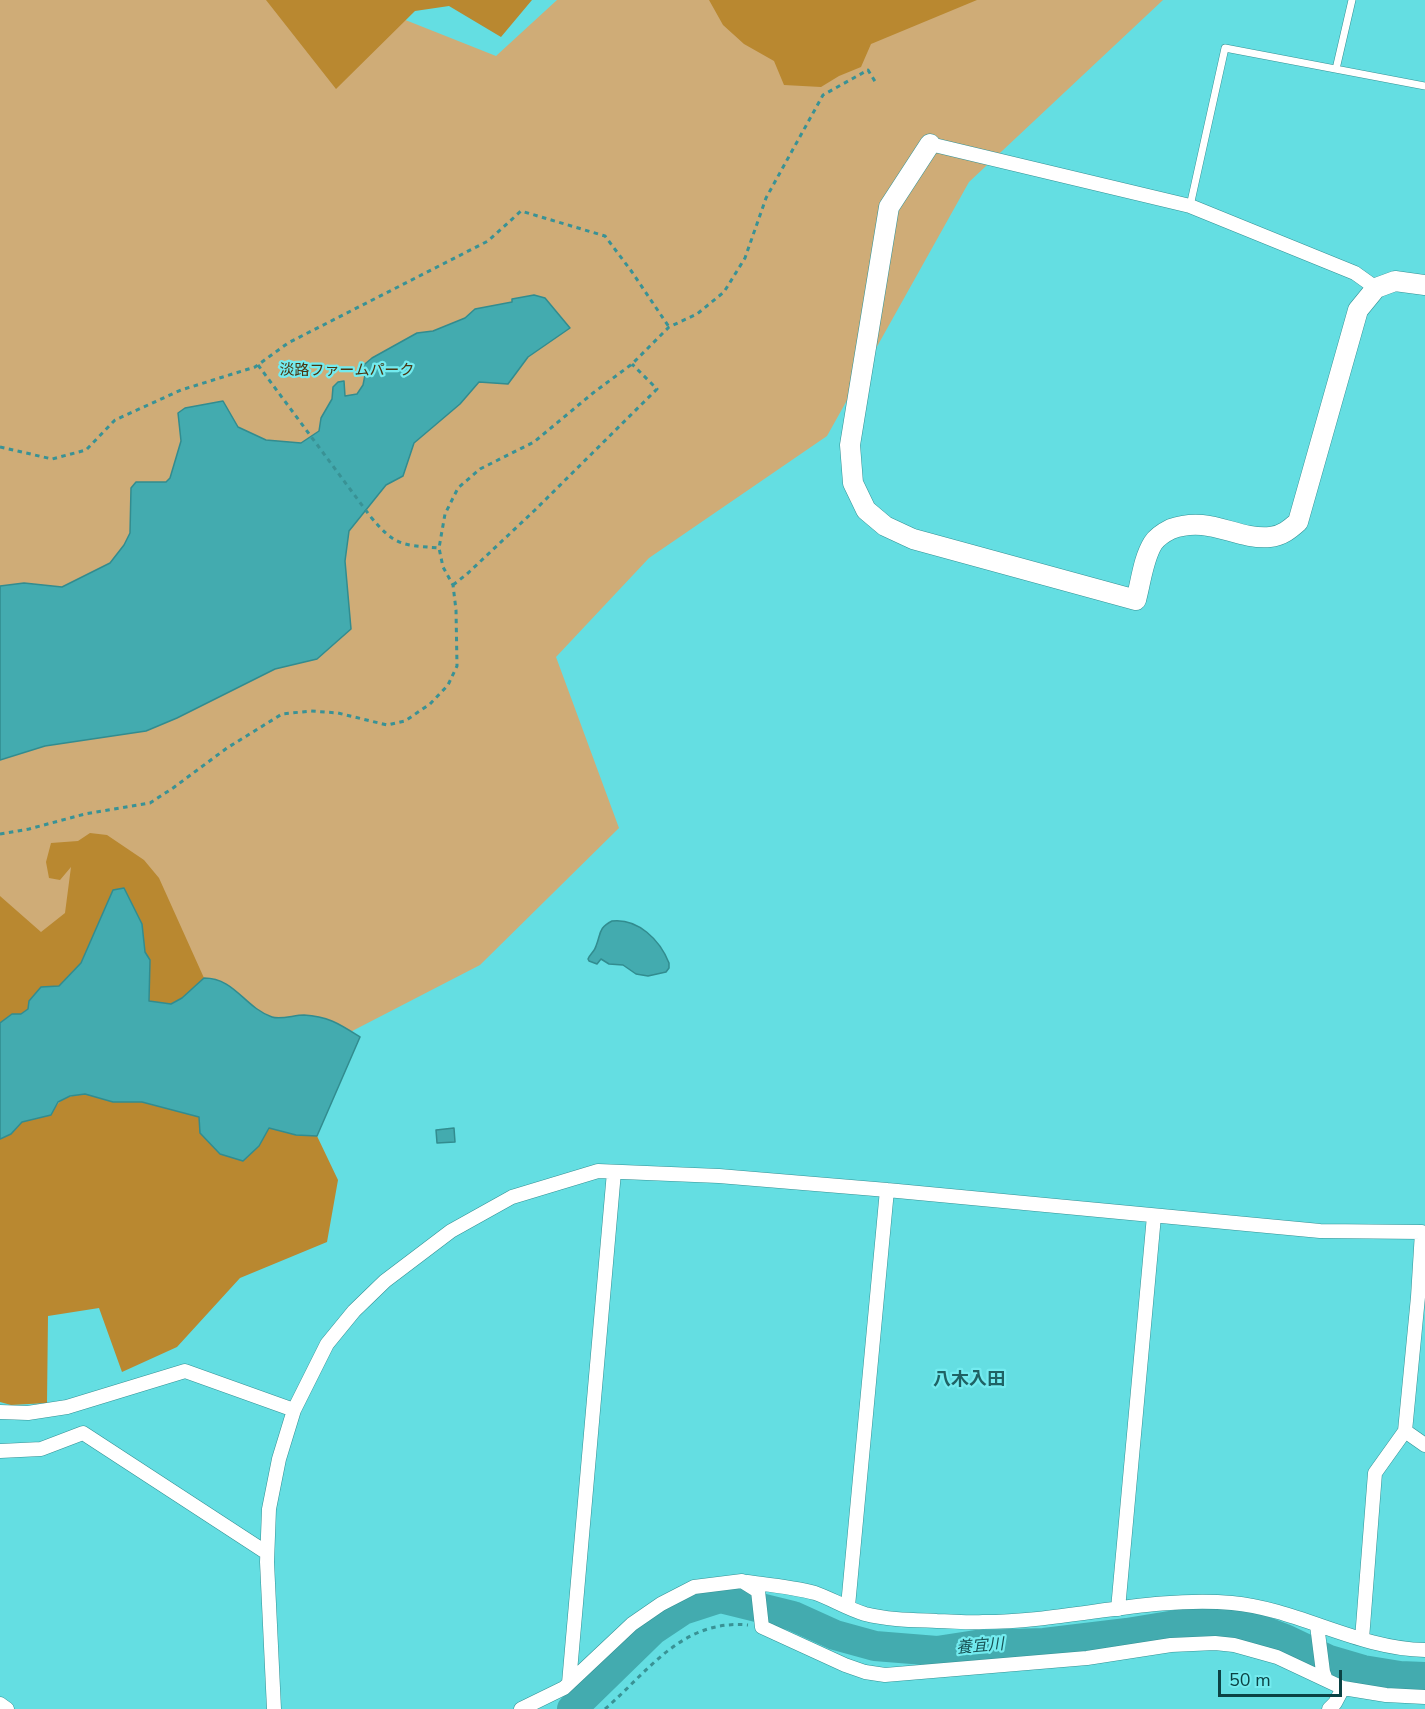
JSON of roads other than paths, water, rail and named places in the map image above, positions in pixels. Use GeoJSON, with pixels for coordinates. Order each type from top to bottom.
{"type":"FeatureCollection","features":[{"type":"Feature","properties":{"kind":"street"},"geometry":{"type":"LineString","coordinates":[[1376,288],[1355,273],[1190,206],[930,144],[889,207],[850,445],[853,483],[866,510],[885,526],[913,539],[1136,600],[1146,557],[1154,541],[1166,531],[1184,525],[1202,524],[1254,536],[1271,537],[1287,532],[1298,522],[1358,310],[1376,288],[1395,281],[1425,285]]}},
{"type":"Feature","properties":{"kind":"street"},"geometry":{"type":"LineString","coordinates":[[274,1709],[267,1553],[269,1509],[279,1459],[294,1410],[327,1344],[354,1311],[385,1281],[451,1231],[512,1197],[598,1171],[719,1176],[1320,1231],[1422,1232],[1406,1431],[1375,1473],[1362,1639]]}},
{"type":"Feature","properties":{"kind":"street"},"geometry":{"type":"LineString","coordinates":[[569,1683],[614,1172]]}},
{"type":"Feature","properties":{"kind":"street"},"geometry":{"type":"LineString","coordinates":[[848,1606],[887,1190]]}},
{"type":"Feature","properties":{"kind":"street"},"geometry":{"type":"LineString","coordinates":[[1118,1610],[1154,1216]]}},
{"type":"Feature","properties":{"kind":"street"},"geometry":{"type":"LineString","coordinates":[[0,1412],[28,1413],[67,1407],[185,1371],[294,1410]]}},
{"type":"Feature","properties":{"kind":"street"},"geometry":{"type":"LineString","coordinates":[[1406,1431],[1425,1445]]}},
{"type":"Feature","properties":{"kind":"street"},"geometry":{"type":"LineString","coordinates":[[0,1451],[41,1449],[83,1433],[267,1553]]}},
{"type":"Feature","properties":{"kind":"street"},"geometry":{"type":"LineString","coordinates":[[742,1581],[758,1591],[762,1627],[845,1665],[866,1672],[885,1675],[1087,1658],[1171,1645],[1215,1643],[1234,1645],[1277,1657],[1324,1676],[1342,1688],[1388,1702],[1425,1697]]}},
{"type":"Feature","properties":{"kind":"street"},"geometry":{"type":"LineString","coordinates":[[521,1709],[564,1688],[632,1624],[661,1604],[694,1587],[742,1581],[817,1594],[863,1613],[888,1618],[984,1623],[1196,1601],[1224,1603],[1291,1615],[1387,1647],[1425,1650]]}},
{"type":"Feature","properties":{"kind":"street"},"geometry":{"type":"LineString","coordinates":[[1317,1625],[1324,1676]]}},
{"type":"Feature","properties":{"kind":"street"},"geometry":{"type":"LineString","coordinates":[[1329,1709],[1335,1703],[1342,1688]]}},
{"type":"Feature","properties":{"kind":"street"},"geometry":{"type":"LineString","coordinates":[[0,1704],[7,1709]]}},
{"type":"Feature","properties":{"kind":"lane"},"geometry":{"type":"LineString","coordinates":[[1336,69],[1352,0]]}},
{"type":"Feature","properties":{"kind":"lane"},"geometry":{"type":"LineString","coordinates":[[1190,206],[1225,48],[1425,86]]}},
{"type":"Feature","properties":{"kind":"water"},"geometry":{"type":"Polygon","coordinates":[[[534,295],[545,298],[570,328],[528,357],[508,384],[479,382],[460,404],[414,443],[403,476],[386,485],[349,531],[345,561],[351,629],[317,659],[275,669],[146,731],[45,746],[0,760],[0,586],[24,583],[62,587],[110,563],[130,533],[131,488],[136,482],[166,482],[170,478],[181,441],[178,413],[185,408],[223,401],[238,427],[266,440],[301,443],[319,431],[321,418],[332,399],[333,387],[338,382],[344,381],[345,396],[357,394],[363,385],[365,375],[359,369],[372,358],[417,333],[433,331],[465,318],[475,309],[534,295]]]}},
{"type":"Feature","properties":{"kind":"water"},"geometry":{"type":"Polygon","coordinates":[[[124,888],[142,924],[145,952],[150,960],[149,1001],[171,1004],[182,998],[204,978],[215,979],[232,988],[254,1007],[272,1017],[304,1015],[320,1017],[360,1037],[317,1136],[296,1135],[269,1128],[259,1146],[243,1161],[220,1154],[200,1133],[199,1117],[142,1102],[113,1102],[85,1094],[70,1096],[58,1102],[51,1115],[22,1122],[11,1134],[0,1139],[0,1023],[12,1014],[21,1014],[28,1009],[29,1001],[41,987],[59,986],[81,963],[113,890],[124,888]]]}},
{"type":"Feature","properties":{"kind":"water"},"geometry":{"type":"Polygon","coordinates":[[[612,921],[631,923],[647,932],[665,954],[669,963],[666,972],[648,976],[636,974],[623,965],[609,964],[601,959],[597,964],[589,961],[602,929],[612,921]]]}},
{"type":"Feature","properties":{"kind":"water"},"geometry":{"type":"Polygon","coordinates":[[[454,1128],[455,1142],[437,1143],[436,1130],[454,1128]]]}},
{"type":"Feature","properties":{"kind":"waterway","name":"養宜川"},"geometry":{"type":"LineString","coordinates":[[572,1709],[653,1630],[683,1610],[720,1598],[793,1616],[835,1635],[875,1646],[937,1651],[976,1645],[1044,1643],[1194,1622],[1256,1628],[1329,1660],[1363,1670],[1400,1676],[1425,1677]]}},
{"type":"Feature","properties":{"kind":"district","name":"八木入田"},"geometry":{"type":"Point","coordinates":[969,1381]}},
{"type":"Feature","properties":{"kind":"park label","name":"淡路ファームパーク"},"geometry":{"type":"Point","coordinates":[347,371]}}]}
